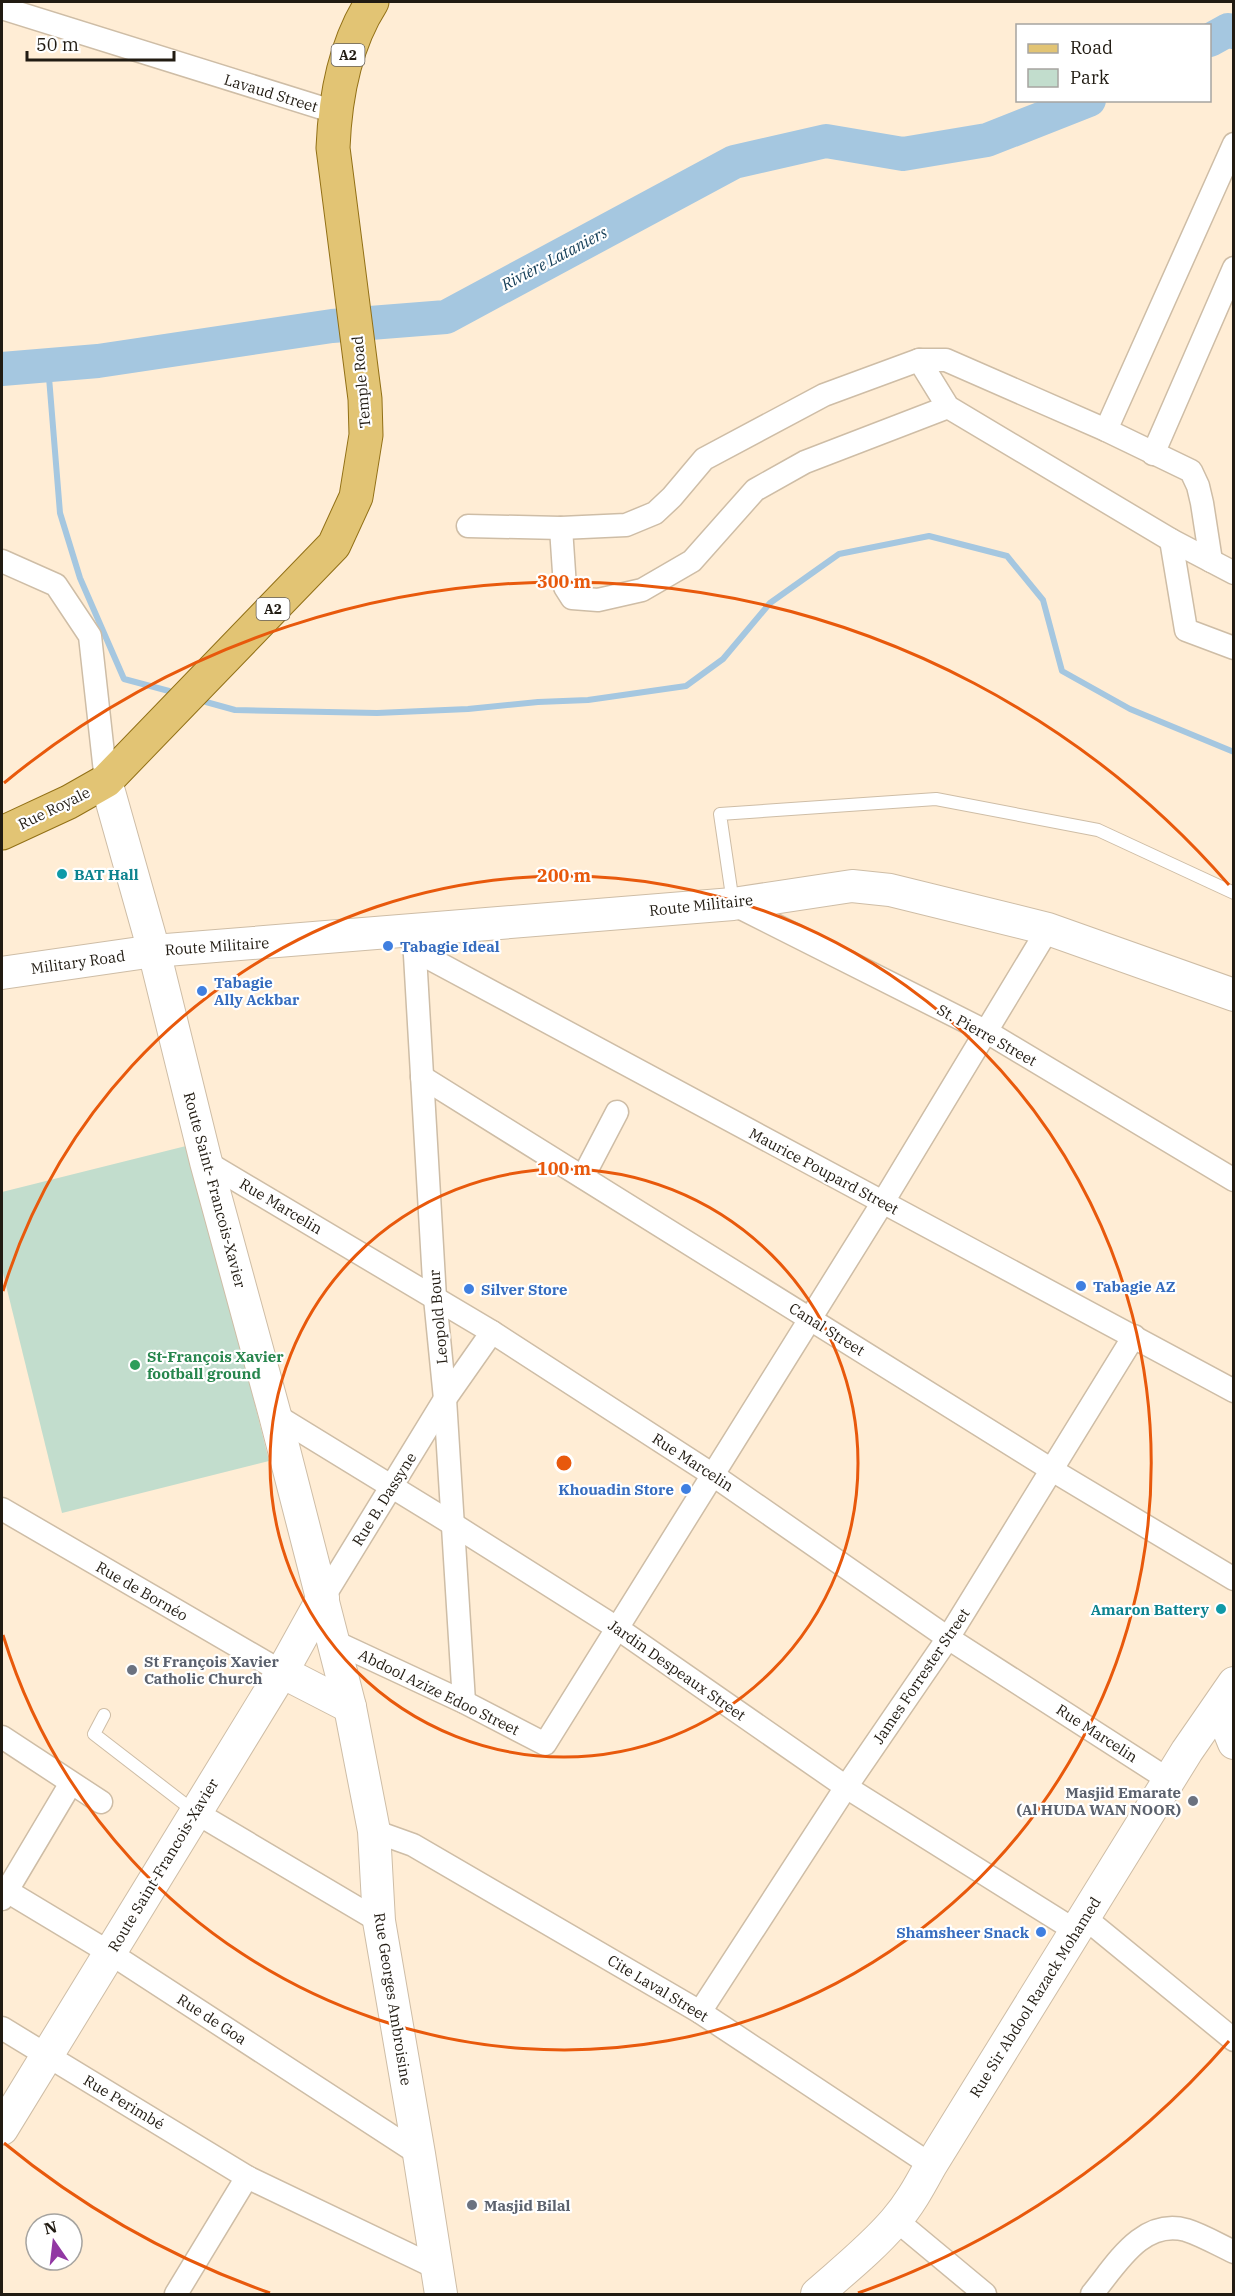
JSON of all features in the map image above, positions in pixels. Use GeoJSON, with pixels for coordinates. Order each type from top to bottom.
{"type":"FeatureCollection","features":[{"type":"Feature","properties":{"kind":"main road","name":"Temple Road"},"geometry":{"type":"LineString","coordinates":[[106,781],[334,545],[356,498],[366,435],[365,399],[333,148],[335,112],[345,64],[372,2]]}},
{"type":"Feature","properties":{"kind":"main road","name":"Rue Royale"},"geometry":{"type":"LineString","coordinates":[[2,833],[69,802],[106,781]]}},
{"type":"Feature","properties":{"kind":"main road","name":"Route Saint- Francois-Xavier"},"geometry":{"type":"LineString","coordinates":[[106,781],[154,951],[206,1162],[322,1598]]}},
{"type":"Feature","properties":{"kind":"main road","name":"Route Militaire"},"geometry":{"type":"LineString","coordinates":[[154,951],[414,941],[733,904],[852,885],[890,890],[1048,929],[1233,995]]}},
{"type":"Feature","properties":{"kind":"main road","name":"Military Road"},"geometry":{"type":"LineString","coordinates":[[2,973],[154,951]]}},
{"type":"Feature","properties":{"kind":"main road","name":"Rue Georges Ambroisine"},"geometry":{"type":"LineString","coordinates":[[322,1598],[350,1707],[374,1831],[379,1921],[439,2281]]}},
{"type":"Feature","properties":{"kind":"main road","name":"Route Saint-Francois-Xavier"},"geometry":{"type":"LineString","coordinates":[[2,2129],[282,1672],[322,1598]]}},
{"type":"Feature","properties":{"kind":"main road"},"geometry":{"type":"LineString","coordinates":[[282,1672],[350,1707]]}},
{"type":"Feature","properties":{"kind":"main road"},"geometry":{"type":"LineString","coordinates":[[1229,1699],[1233,1743]]}},
{"type":"Feature","properties":{"kind":"main road","name":"Rue Sir Abdool Razack Mohamed"},"geometry":{"type":"LineString","coordinates":[[817,2295],[896,2220],[915,2195],[931,2165],[1169,1780],[1229,1699]]}},
{"type":"Feature","properties":{"kind":"street","name":"Lavaud Street"},"geometry":{"type":"LineString","coordinates":[[2,8],[335,112]]}},
{"type":"Feature","properties":{"kind":"street"},"geometry":{"type":"LineString","coordinates":[[1106,430],[1233,144]]}},
{"type":"Feature","properties":{"kind":"street"},"geometry":{"type":"LineString","coordinates":[[1153,454],[1233,268]]}},
{"type":"Feature","properties":{"kind":"street"},"geometry":{"type":"LineString","coordinates":[[919,360],[948,407],[1171,540],[1233,573]]}},
{"type":"Feature","properties":{"kind":"street"},"geometry":{"type":"LineString","coordinates":[[468,526],[561,528],[626,525],[655,513],[672,497],[704,459],[824,395],[919,360],[946,360],[1106,430],[1191,471],[1202,503],[1211,561]]}},
{"type":"Feature","properties":{"kind":"street"},"geometry":{"type":"LineString","coordinates":[[561,528],[565,587],[572,598],[598,600],[642,590],[693,561],[755,490],[805,462],[948,407]]}},
{"type":"Feature","properties":{"kind":"street"},"geometry":{"type":"LineString","coordinates":[[1171,540],[1186,630],[1233,648]]}},
{"type":"Feature","properties":{"kind":"street"},"geometry":{"type":"LineString","coordinates":[[2,561],[56,585],[90,636],[106,781]]}},
{"type":"Feature","properties":{"kind":"street","name":"St. Pierre Street"},"geometry":{"type":"LineString","coordinates":[[733,904],[987,1032],[1233,1180]]}},
{"type":"Feature","properties":{"kind":"street"},"geometry":{"type":"LineString","coordinates":[[617,1628],[883,1202],[1048,929]]}},
{"type":"Feature","properties":{"kind":"street","name":"Leopold Bour"},"geometry":{"type":"LineString","coordinates":[[414,941],[435,1298],[445,1399],[464,1702]]}},
{"type":"Feature","properties":{"kind":"street","name":"Maurice Poupard Street"},"geometry":{"type":"LineString","coordinates":[[414,941],[883,1202],[1233,1391]]}},
{"type":"Feature","properties":{"kind":"street","name":"Canal Street"},"geometry":{"type":"LineString","coordinates":[[422,1077],[1052,1470],[1233,1580]]}},
{"type":"Feature","properties":{"kind":"street"},"geometry":{"type":"LineString","coordinates":[[583,1177],[617,1112]]}},
{"type":"Feature","properties":{"kind":"street","name":"Rue Marcelin"},"geometry":{"type":"LineString","coordinates":[[206,1162],[492,1332],[713,1475],[948,1638],[1169,1780]]}},
{"type":"Feature","properties":{"kind":"street","name":"Rue B. Dassyne"},"geometry":{"type":"LineString","coordinates":[[322,1598],[445,1399],[492,1332]]}},
{"type":"Feature","properties":{"kind":"street","name":"James Forrester Street"},"geometry":{"type":"LineString","coordinates":[[700,2012],[846,1786],[948,1638],[1134,1336]]}},
{"type":"Feature","properties":{"kind":"street","name":"Jardin Despeaux Street"},"geometry":{"type":"LineString","coordinates":[[275,1415],[452,1523],[617,1628],[846,1786],[1080,1925],[1233,2040]]}},
{"type":"Feature","properties":{"kind":"street","name":"Rue de Bornéo"},"geometry":{"type":"LineString","coordinates":[[2,1509],[282,1672]]}},
{"type":"Feature","properties":{"kind":"street","name":"Abdool Azize Edoo Street"},"geometry":{"type":"LineString","coordinates":[[333,1641],[464,1702],[545,1744],[617,1628]]}},
{"type":"Feature","properties":{"kind":"street"},"geometry":{"type":"LineString","coordinates":[[2,1737],[101,1802]]}},
{"type":"Feature","properties":{"kind":"street"},"geometry":{"type":"LineString","coordinates":[[3,1893],[71,1783]]}},
{"type":"Feature","properties":{"kind":"street"},"geometry":{"type":"LineString","coordinates":[[195,1812],[379,1921]]}},
{"type":"Feature","properties":{"kind":"street","name":"Cite Laval Street"},"geometry":{"type":"LineString","coordinates":[[374,1831],[413,1845],[700,2012],[931,2165]]}},
{"type":"Feature","properties":{"kind":"street","name":"Rue de Goa"},"geometry":{"type":"LineString","coordinates":[[3,1893],[110,1953],[419,2154]]}},
{"type":"Feature","properties":{"kind":"street","name":"Rue Perimbé"},"geometry":{"type":"LineString","coordinates":[[2,2028],[248,2177],[439,2281]]}},
{"type":"Feature","properties":{"kind":"street"},"geometry":{"type":"LineString","coordinates":[[176,2295],[248,2177]]}},
{"type":"Feature","properties":{"kind":"street"},"geometry":{"type":"LineString","coordinates":[[896,2220],[985,2295]]}},
{"type":"Feature","properties":{"kind":"street"},"geometry":{"type":"LineString","coordinates":[[1092,2295],[1135,2242],[1161,2228],[1187,2230],[1233,2252]]}},
{"type":"Feature","properties":{"kind":"lane"},"geometry":{"type":"LineString","coordinates":[[733,904],[720,814],[936,799],[1098,830],[1233,893]]}},
{"type":"Feature","properties":{"kind":"lane"},"geometry":{"type":"LineString","coordinates":[[104,1715],[94,1734],[195,1812]]}},
{"type":"Feature","properties":{"kind":"green space","name":"St-François Xavier football ground"},"geometry":{"type":"Polygon","coordinates":[[[190,1145],[269,1461],[62,1513],[2,1269],[2,1192],[190,1145]]]}},
{"type":"Feature","properties":{"kind":"waterway","name":"Rivière Lataniers"},"geometry":{"type":"LineString","coordinates":[[1211,39],[1228,30],[1234,32]]}},
{"type":"Feature","properties":{"kind":"waterway","name":"Rivière Lataniers"},"geometry":{"type":"LineString","coordinates":[[2,369],[98,361],[332,326],[446,317],[734,162],[826,141],[903,154],[987,140],[1084,102]]}},
{"type":"Feature","properties":{"kind":"waterway"},"geometry":{"type":"LineString","coordinates":[[48,365],[60,513],[80,578],[124,679],[169,691]]}},
{"type":"Feature","properties":{"kind":"waterway"},"geometry":{"type":"LineString","coordinates":[[206,702],[235,710],[377,713],[588,700],[686,686],[723,659],[770,603],[839,554],[929,536],[1007,556],[1043,600],[1062,671],[1130,709],[1234,752]]}},
{"type":"Feature","properties":{"kind":"place","name":"BAT Hall"},"geometry":{"type":"Point","coordinates":[62,874]}},
{"type":"Feature","properties":{"kind":"place","name":"Tabagie Ideal"},"geometry":{"type":"Point","coordinates":[388,946]}},
{"type":"Feature","properties":{"kind":"place","name":"Tabagie Ally Ackbar"},"geometry":{"type":"Point","coordinates":[202,991]}},
{"type":"Feature","properties":{"kind":"place","name":"Tabagie AZ"},"geometry":{"type":"Point","coordinates":[1081,1286]}},
{"type":"Feature","properties":{"kind":"place","name":"Silver Store"},"geometry":{"type":"Point","coordinates":[469,1289]}},
{"type":"Feature","properties":{"kind":"place","name":"St-François Xavier football ground"},"geometry":{"type":"Point","coordinates":[135,1365]}},
{"type":"Feature","properties":{"kind":"place","name":"Khouadin Store"},"geometry":{"type":"Point","coordinates":[686,1489]}},
{"type":"Feature","properties":{"kind":"place","name":"Amaron Battery"},"geometry":{"type":"Point","coordinates":[1221,1609]}},
{"type":"Feature","properties":{"kind":"place","name":"St François Xavier Catholic Church"},"geometry":{"type":"Point","coordinates":[132,1670]}},
{"type":"Feature","properties":{"kind":"place","name":"Masjid Emarate (Al HUDA WAN NOOR)"},"geometry":{"type":"Point","coordinates":[1193,1801]}},
{"type":"Feature","properties":{"kind":"place","name":"Shamsheer Snack"},"geometry":{"type":"Point","coordinates":[1041,1932]}},
{"type":"Feature","properties":{"kind":"place","name":"Masjid Bilal"},"geometry":{"type":"Point","coordinates":[472,2205]}}]}
